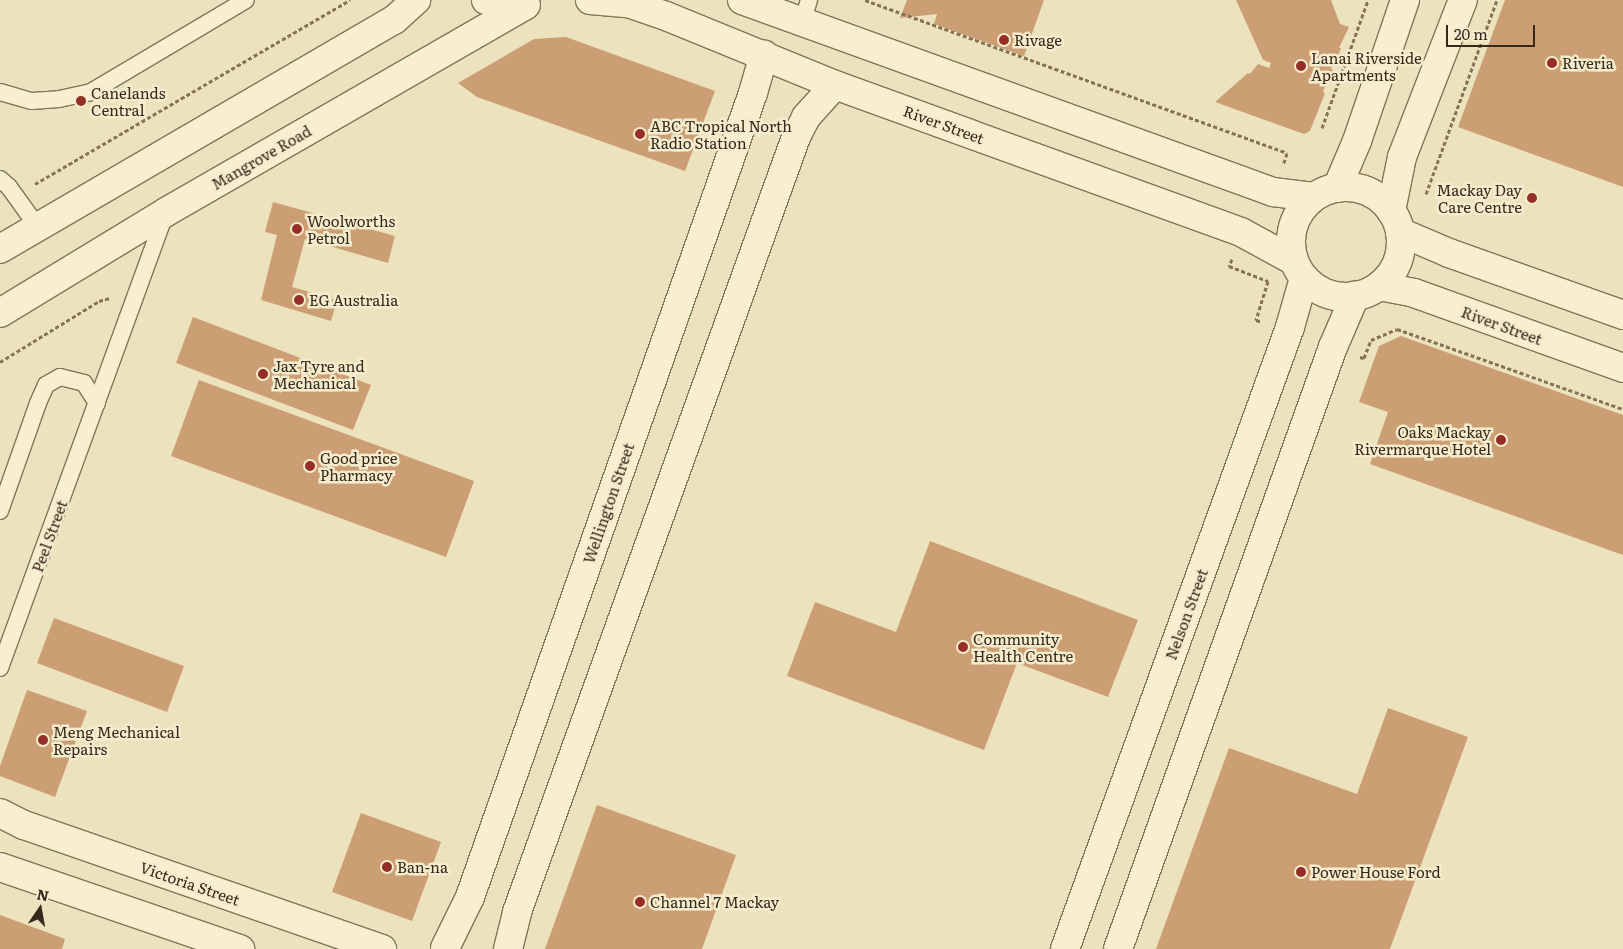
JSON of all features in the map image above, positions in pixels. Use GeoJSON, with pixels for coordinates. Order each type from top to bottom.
{"type":"FeatureCollection","features":[{"type":"Feature","properties":{"kind":"street"},"geometry":{"type":"LineString","coordinates":[[0,249],[394,20],[416,0]]}},
{"type":"Feature","properties":{"kind":"street"},"geometry":{"type":"LineString","coordinates":[[486,0],[506,6],[531,3]]}},
{"type":"Feature","properties":{"kind":"street","name":"River Street"},"geometry":{"type":"LineString","coordinates":[[590,0],[628,3],[666,16],[835,85],[1241,232],[1299,270]]}},
{"type":"Feature","properties":{"kind":"street"},"geometry":{"type":"LineString","coordinates":[[742,0],[806,12],[1273,192],[1325,192],[1352,187],[1367,192],[1380,199],[1396,221],[1449,253],[1623,315]]}},
{"type":"Feature","properties":{"kind":"street"},"geometry":{"type":"LineString","coordinates":[[1405,0],[1357,141],[1325,192],[1301,210],[1293,226],[1290,244],[1299,270],[1319,290],[1336,296],[1355,296],[1379,286],[1390,275],[1397,262],[1401,247],[1396,221],[1402,157],[1463,0]]}},
{"type":"Feature","properties":{"kind":"street","name":"Mangrove Road"},"geometry":{"type":"LineString","coordinates":[[0,312],[166,212],[531,3]]}},
{"type":"Feature","properties":{"kind":"street","name":"Wellington Street"},"geometry":{"type":"LineString","coordinates":[[452,949],[456,927],[473,887],[753,93],[764,55]]}},
{"type":"Feature","properties":{"kind":"street"},"geometry":{"type":"LineString","coordinates":[[508,949],[517,912],[796,137],[806,117],[835,85]]}},
{"type":"Feature","properties":{"kind":"street","name":"Nelson Street"},"geometry":{"type":"LineString","coordinates":[[1065,949],[1290,327],[1299,270]]}},
{"type":"Feature","properties":{"kind":"street","name":"River Street"},"geometry":{"type":"LineString","coordinates":[[1379,286],[1414,293],[1623,368]]}},
{"type":"Feature","properties":{"kind":"street"},"geometry":{"type":"LineString","coordinates":[[1118,949],[1333,347],[1355,296]]}},
{"type":"Feature","properties":{"kind":"street","name":"Victoria Street"},"geometry":{"type":"LineString","coordinates":[[0,813],[24,825],[382,949]]}},
{"type":"Feature","properties":{"kind":"street"},"geometry":{"type":"LineString","coordinates":[[0,867],[240,949]]}},
{"type":"Feature","properties":{"kind":"lane"},"geometry":{"type":"LineString","coordinates":[[0,92],[32,101],[59,99],[91,92],[246,0]]}},
{"type":"Feature","properties":{"kind":"lane"},"geometry":{"type":"LineString","coordinates":[[0,179],[9,187],[37,226]]}},
{"type":"Feature","properties":{"kind":"lane","name":"Peel Street"},"geometry":{"type":"LineString","coordinates":[[0,668],[97,403],[132,299],[166,212]]}},
{"type":"Feature","properties":{"kind":"lane"},"geometry":{"type":"LineString","coordinates":[[0,511],[46,385],[60,377],[84,383],[97,403]]}},
{"type":"Feature","properties":{"kind":"path"},"geometry":{"type":"LineString","coordinates":[[41,180],[350,0]]}},
{"type":"Feature","properties":{"kind":"path"},"geometry":{"type":"LineString","coordinates":[[867,0],[1287,153],[1283,166]]}},
{"type":"Feature","properties":{"kind":"path"},"geometry":{"type":"LineString","coordinates":[[1322,128],[1368,0]]}},
{"type":"Feature","properties":{"kind":"path"},"geometry":{"type":"LineString","coordinates":[[1423,203],[1496,0]]}},
{"type":"Feature","properties":{"kind":"path"},"geometry":{"type":"LineString","coordinates":[[1232,258],[1229,266],[1268,281],[1256,320],[1264,322]]}},
{"type":"Feature","properties":{"kind":"path"},"geometry":{"type":"LineString","coordinates":[[0,362],[99,301],[117,296],[132,299]]}},
{"type":"Feature","properties":{"kind":"path"},"geometry":{"type":"LineString","coordinates":[[1358,356],[1364,358],[1371,340],[1396,329],[1623,409]]}},
{"type":"Feature","properties":{"kind":"building","name":"Rivage"},"geometry":{"type":"Polygon","coordinates":[[[907,0],[1044,0],[1024,56],[934,24],[937,14],[900,18],[907,0]]]}},
{"type":"Feature","properties":{"kind":"building","name":"Lanai Riverside Apartments"},"geometry":{"type":"Polygon","coordinates":[[[1236,0],[1331,0],[1340,24],[1349,27],[1339,48],[1341,48],[1335,64],[1333,63],[1331,69],[1333,70],[1331,75],[1335,76],[1333,80],[1330,78],[1327,87],[1325,86],[1323,92],[1325,93],[1310,131],[1304,134],[1215,102],[1248,73],[1250,74],[1258,64],[1269,68],[1271,63],[1263,60],[1236,0]]]}},
{"type":"Feature","properties":{"kind":"building","name":"Riveria"},"geometry":{"type":"Polygon","coordinates":[[[1505,0],[1623,0],[1623,187],[1458,127],[1505,0]]]}},
{"type":"Feature","properties":{"kind":"building","name":"ABC Tropical North Radio Station"},"geometry":{"type":"Polygon","coordinates":[[[566,37],[715,91],[685,171],[477,97],[458,83],[534,39],[566,37]]]}},
{"type":"Feature","properties":{"kind":"building"},"geometry":{"type":"Polygon","coordinates":[[[273,202],[395,236],[388,263],[305,239],[292,287],[337,300],[331,321],[261,300],[277,235],[265,232],[273,202]]]}},
{"type":"Feature","properties":{"kind":"building"},"geometry":{"type":"Polygon","coordinates":[[[193,317],[371,385],[353,430],[176,363],[193,317]]]}},
{"type":"Feature","properties":{"kind":"building","name":"Oaks Mackay Rivermarque Hotel"},"geometry":{"type":"Polygon","coordinates":[[[1401,336],[1623,415],[1623,555],[1370,464],[1388,412],[1359,402],[1379,346],[1401,336]]]}},
{"type":"Feature","properties":{"kind":"building"},"geometry":{"type":"Polygon","coordinates":[[[199,380],[474,481],[446,557],[171,456],[199,380]]]}},
{"type":"Feature","properties":{"kind":"building","name":"Community Health Centre"},"geometry":{"type":"Polygon","coordinates":[[[930,541],[1138,620],[1108,697],[1017,663],[984,750],[787,676],[815,602],[896,632],[930,541]]]}},
{"type":"Feature","properties":{"kind":"building"},"geometry":{"type":"Polygon","coordinates":[[[54,618],[184,666],[167,712],[37,663],[54,618]]]}},
{"type":"Feature","properties":{"kind":"building"},"geometry":{"type":"Polygon","coordinates":[[[27,690],[87,711],[55,797],[0,776],[0,766],[27,690]]]}},
{"type":"Feature","properties":{"kind":"building","name":"Power House Ford"},"geometry":{"type":"Polygon","coordinates":[[[1388,708],[1468,737],[1390,949],[1156,949],[1229,748],[1357,794],[1388,708]]]}},
{"type":"Feature","properties":{"kind":"building","name":"Channel 7 Mackay"},"geometry":{"type":"Polygon","coordinates":[[[597,805],[736,855],[702,949],[545,949],[597,805]]]}},
{"type":"Feature","properties":{"kind":"building","name":"Ban-na"},"geometry":{"type":"Polygon","coordinates":[[[361,813],[441,842],[412,921],[332,892],[361,813]]]}},
{"type":"Feature","properties":{"kind":"building"},"geometry":{"type":"Polygon","coordinates":[[[0,915],[65,939],[62,949],[0,949],[0,915]]]}},
{"type":"Feature","properties":{"kind":"place","name":"Rivage"},"geometry":{"type":"Point","coordinates":[1004,40]}},
{"type":"Feature","properties":{"kind":"place","name":"Riveria"},"geometry":{"type":"Point","coordinates":[1552,63]}},
{"type":"Feature","properties":{"kind":"place","name":"Lanai Riverside Apartments"},"geometry":{"type":"Point","coordinates":[1301,66]}},
{"type":"Feature","properties":{"kind":"place","name":"Canelands Central"},"geometry":{"type":"Point","coordinates":[81,101]}},
{"type":"Feature","properties":{"kind":"place","name":"ABC Tropical North Radio Station"},"geometry":{"type":"Point","coordinates":[640,134]}},
{"type":"Feature","properties":{"kind":"place","name":"Mackay Day Care Centre"},"geometry":{"type":"Point","coordinates":[1532,198]}},
{"type":"Feature","properties":{"kind":"place","name":"Woolworths Petrol"},"geometry":{"type":"Point","coordinates":[297,229]}},
{"type":"Feature","properties":{"kind":"place","name":"EG Australia"},"geometry":{"type":"Point","coordinates":[299,300]}},
{"type":"Feature","properties":{"kind":"place","name":"Jax Tyre and Mechanical"},"geometry":{"type":"Point","coordinates":[263,374]}},
{"type":"Feature","properties":{"kind":"place","name":"Oaks Mackay Rivermarque Hotel"},"geometry":{"type":"Point","coordinates":[1501,440]}},
{"type":"Feature","properties":{"kind":"place","name":"Good price Pharmacy"},"geometry":{"type":"Point","coordinates":[310,466]}},
{"type":"Feature","properties":{"kind":"place","name":"Community Health Centre"},"geometry":{"type":"Point","coordinates":[963,647]}},
{"type":"Feature","properties":{"kind":"place","name":"Meng Mechanical Repairs"},"geometry":{"type":"Point","coordinates":[43,740]}},
{"type":"Feature","properties":{"kind":"place","name":"Ban-na"},"geometry":{"type":"Point","coordinates":[387,867]}},
{"type":"Feature","properties":{"kind":"place","name":"Power House Ford"},"geometry":{"type":"Point","coordinates":[1301,872]}},
{"type":"Feature","properties":{"kind":"place","name":"Channel 7 Mackay"},"geometry":{"type":"Point","coordinates":[640,902]}}]}
